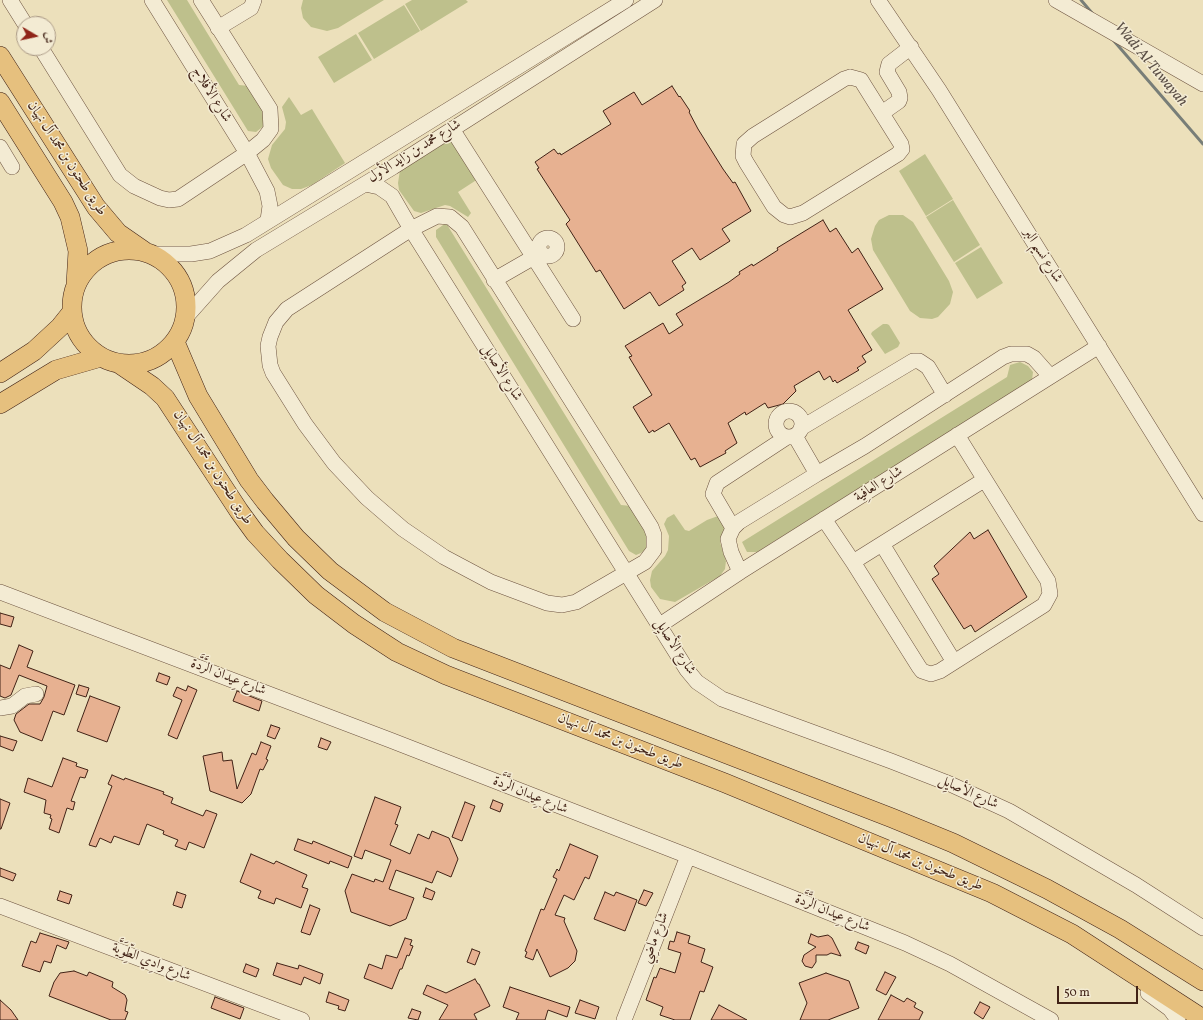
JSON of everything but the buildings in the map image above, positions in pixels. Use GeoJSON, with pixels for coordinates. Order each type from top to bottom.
{"type":"FeatureCollection","features":[{"type":"Feature","properties":{"kind":"main road","name":"طريق طحنون بن محمد آل نهيان"},"geometry":{"type":"LineString","coordinates":[[0,56],[96,207],[118,233],[148,253]]}},
{"type":"Feature","properties":{"kind":"main road","name":"طريق طحنون بن محمد آل نهيان"},"geometry":{"type":"LineString","coordinates":[[0,102],[63,202],[70,217],[78,250],[76,285]]}},
{"type":"Feature","properties":{"kind":"main road"},"geometry":{"type":"LineString","coordinates":[[123,250],[148,253],[168,265],[180,280],[186,298],[186,317],[180,334],[175,342],[162,354],[146,362],[137,364],[118,363],[101,357],[81,338],[74,321],[72,312],[76,285],[88,268],[104,255],[123,250]]}},
{"type":"Feature","properties":{"kind":"main road"},"geometry":{"type":"LineString","coordinates":[[0,373],[34,351],[72,312]]}},
{"type":"Feature","properties":{"kind":"main road","name":"طريق طحنون بن محمد آل نهيان"},"geometry":{"type":"LineString","coordinates":[[175,342],[198,396],[245,473],[265,501],[296,538],[330,571],[385,612],[454,648],[878,812],[953,843],[1047,889],[1120,929],[1203,981]]}},
{"type":"Feature","properties":{"kind":"main road"},"geometry":{"type":"LineString","coordinates":[[0,404],[56,370],[101,357]]}},
{"type":"Feature","properties":{"kind":"main road","name":"طريق طحنون بن محمد آل نهيان"},"geometry":{"type":"LineString","coordinates":[[118,363],[152,386],[165,398],[239,511],[255,533],[280,560],[316,595],[354,624],[397,652],[446,675],[725,783],[992,893],[1072,934],[1203,1019]]}},
{"type":"Feature","properties":{"kind":"street"},"geometry":{"type":"LineString","coordinates":[[10,0],[21,16]]}},
{"type":"Feature","properties":{"kind":"street","name":"شارع الأفلاج"},"geometry":{"type":"LineString","coordinates":[[152,0],[247,153],[267,191],[270,206],[268,220]]}},
{"type":"Feature","properties":{"kind":"street"},"geometry":{"type":"LineString","coordinates":[[46,56],[116,169],[125,179],[134,186],[165,199],[178,199],[247,153],[269,135],[271,129],[271,115],[266,104],[201,0]]}},
{"type":"Feature","properties":{"kind":"street"},"geometry":{"type":"LineString","coordinates":[[218,28],[251,8],[254,0]]}},
{"type":"Feature","properties":{"kind":"street","name":"شارع محمد بن زايد الأول"},"geometry":{"type":"LineString","coordinates":[[148,253],[185,255],[210,251],[240,238],[626,0]]}},
{"type":"Feature","properties":{"kind":"street","name":"شارع محمد بن زايد الأول"},"geometry":{"type":"LineString","coordinates":[[186,317],[218,281],[256,250],[393,167],[655,0]]}},
{"type":"Feature","properties":{"kind":"street","name":"شارع نسيم البر"},"geometry":{"type":"LineString","coordinates":[[878,0],[911,47],[1203,514]]}},
{"type":"Feature","properties":{"kind":"street"},"geometry":{"type":"LineString","coordinates":[[1056,0],[1203,84]]}},
{"type":"Feature","properties":{"kind":"street"},"geometry":{"type":"LineString","coordinates":[[882,113],[899,101],[900,98],[899,92],[888,72],[889,64],[911,47]]}},
{"type":"Feature","properties":{"kind":"street"},"geometry":{"type":"LineString","coordinates":[[850,77],[860,80],[882,113],[901,144],[900,152],[797,216],[790,217],[778,212],[743,156],[743,150],[748,139],[844,79],[850,77]]}},
{"type":"Feature","properties":{"kind":"street"},"geometry":{"type":"LineString","coordinates":[[452,129],[538,255],[573,319]]}},
{"type":"Feature","properties":{"kind":"street"},"geometry":{"type":"LineString","coordinates":[[0,147],[12,167]]}},
{"type":"Feature","properties":{"kind":"street"},"geometry":{"type":"LineString","coordinates":[[365,184],[379,187],[390,193],[390,180],[393,167]]}},
{"type":"Feature","properties":{"kind":"street"},"geometry":{"type":"LineString","coordinates":[[267,191],[281,200],[296,203]]}},
{"type":"Feature","properties":{"kind":"street","name":"شارع الأصايِل"},"geometry":{"type":"LineString","coordinates":[[390,193],[411,229],[687,670],[709,692],[722,699],[950,784],[1009,811],[1136,885],[1203,928]]}},
{"type":"Feature","properties":{"kind":"street"},"geometry":{"type":"LineString","coordinates":[[437,216],[450,217],[457,221],[494,280],[651,527],[655,542],[646,562],[626,572],[583,599],[562,605],[547,603],[516,592],[468,570],[422,543],[367,498],[334,463],[295,409],[270,365],[268,346],[270,337],[276,322],[287,309],[411,229],[437,216]]}},
{"type":"Feature","properties":{"kind":"street"},"geometry":{"type":"LineString","coordinates":[[494,280],[538,255]]}},
{"type":"Feature","properties":{"kind":"street","name":"شارع العافِية"},"geometry":{"type":"LineString","coordinates":[[660,625],[740,572],[1099,346]]}},
{"type":"Feature","properties":{"kind":"street"},"geometry":{"type":"LineString","coordinates":[[740,572],[728,546],[730,533],[733,528],[817,474],[865,446],[1011,354],[1027,354],[1034,358],[1050,376]]}},
{"type":"Feature","properties":{"kind":"street"},"geometry":{"type":"LineString","coordinates":[[733,528],[713,494],[717,483],[795,434],[913,361],[918,361],[928,367],[945,395]]}},
{"type":"Feature","properties":{"kind":"street"},"geometry":{"type":"LineString","coordinates":[[795,434],[817,474]]}},
{"type":"Feature","properties":{"kind":"street"},"geometry":{"type":"LineString","coordinates":[[824,519],[854,562],[922,671],[931,674],[936,673],[954,662],[1044,605],[1050,594],[1048,581],[957,435]]}},
{"type":"Feature","properties":{"kind":"street"},"geometry":{"type":"LineString","coordinates":[[854,562],[984,480]]}},
{"type":"Feature","properties":{"kind":"street"},"geometry":{"type":"LineString","coordinates":[[882,544],[954,662]]}},
{"type":"Feature","properties":{"kind":"street","name":"شارع عِيدان الرَّدَّة"},"geometry":{"type":"LineString","coordinates":[[1,596],[126,639],[688,856],[905,943],[950,964],[1051,1020]]}},
{"type":"Feature","properties":{"kind":"street"},"geometry":{"type":"LineString","coordinates":[[0,708],[12,706],[25,696],[36,694]]}},
{"type":"Feature","properties":{"kind":"street","name":"شارع ماضِي"},"geometry":{"type":"LineString","coordinates":[[624,1020],[688,856]]}},
{"type":"Feature","properties":{"kind":"street","name":"شارع وادِي الطِّوَيَّة"},"geometry":{"type":"LineString","coordinates":[[0,906],[302,1020]]}},
{"type":"Feature","properties":{"kind":"street"},"geometry":{"type":"LineString","coordinates":[[1072,934],[1088,951],[1164,1005],[1178,1020]]}},
{"type":"Feature","properties":{"kind":"green space"},"geometry":{"type":"Polygon","coordinates":[[[167,0],[187,0],[239,85],[249,86],[266,112],[265,125],[256,132],[248,131],[167,0]]]}},
{"type":"Feature","properties":{"kind":"green space"},"geometry":{"type":"Polygon","coordinates":[[[303,0],[384,0],[338,28],[327,31],[311,27],[303,18],[301,8],[303,0]]]}},
{"type":"Feature","properties":{"kind":"green space"},"geometry":{"type":"Polygon","coordinates":[[[412,0],[466,0],[468,2],[421,31],[405,4],[412,0]]]}},
{"type":"Feature","properties":{"kind":"green space"},"geometry":{"type":"Polygon","coordinates":[[[404,5],[420,31],[374,59],[358,33],[404,5]]]}},
{"type":"Feature","properties":{"kind":"green space"},"geometry":{"type":"Polygon","coordinates":[[[356,34],[372,60],[334,83],[318,57],[356,34]]]}},
{"type":"Feature","properties":{"kind":"green space"},"geometry":{"type":"Polygon","coordinates":[[[289,97],[301,115],[312,109],[345,163],[312,185],[301,189],[292,189],[283,185],[271,168],[268,159],[272,145],[285,129],[286,122],[282,107],[289,97]]]}},
{"type":"Feature","properties":{"kind":"green space"},"geometry":{"type":"Polygon","coordinates":[[[449,138],[478,179],[458,192],[471,213],[468,217],[450,206],[445,205],[421,213],[414,211],[399,190],[398,183],[400,170],[449,138]]]}},
{"type":"Feature","properties":{"kind":"green space"},"geometry":{"type":"Polygon","coordinates":[[[925,154],[953,199],[926,216],[899,171],[925,154]]]}},
{"type":"Feature","properties":{"kind":"green space"},"geometry":{"type":"Polygon","coordinates":[[[953,200],[980,245],[954,262],[926,217],[953,200]]]}},
{"type":"Feature","properties":{"kind":"green space"},"geometry":{"type":"Polygon","coordinates":[[[889,215],[903,215],[913,222],[949,281],[953,292],[950,304],[938,317],[932,319],[920,318],[910,311],[873,250],[871,239],[875,226],[879,220],[889,215]]]}},
{"type":"Feature","properties":{"kind":"green space"},"geometry":{"type":"Polygon","coordinates":[[[446,223],[621,505],[631,506],[650,537],[647,549],[641,553],[636,555],[629,551],[436,237],[436,230],[446,223]]]}},
{"type":"Feature","properties":{"kind":"green space"},"geometry":{"type":"Polygon","coordinates":[[[981,247],[1003,283],[977,299],[955,263],[981,247]]]}},
{"type":"Feature","properties":{"kind":"green space"},"geometry":{"type":"Polygon","coordinates":[[[883,324],[889,325],[900,343],[898,347],[885,354],[871,334],[883,324]]]}},
{"type":"Feature","properties":{"kind":"green space"},"geometry":{"type":"Polygon","coordinates":[[[1020,362],[1028,366],[1033,372],[1032,380],[757,552],[747,552],[742,542],[1007,377],[1010,365],[1020,362]]]}},
{"type":"Feature","properties":{"kind":"green space"},"geometry":{"type":"Polygon","coordinates":[[[674,514],[685,530],[689,531],[707,520],[718,516],[725,528],[720,542],[726,561],[725,569],[720,576],[675,602],[660,599],[651,587],[650,580],[652,571],[665,556],[668,550],[669,536],[664,524],[667,518],[674,514]]]}},
{"type":"Feature","properties":{"kind":"waterway","name":"Wadi Al Tuwayah"},"geometry":{"type":"LineString","coordinates":[[1081,0],[1092,13]]}},
{"type":"Feature","properties":{"kind":"waterway","name":"Wadi Al Tuwayah"},"geometry":{"type":"LineString","coordinates":[[1114,41],[1203,144]]}}]}
